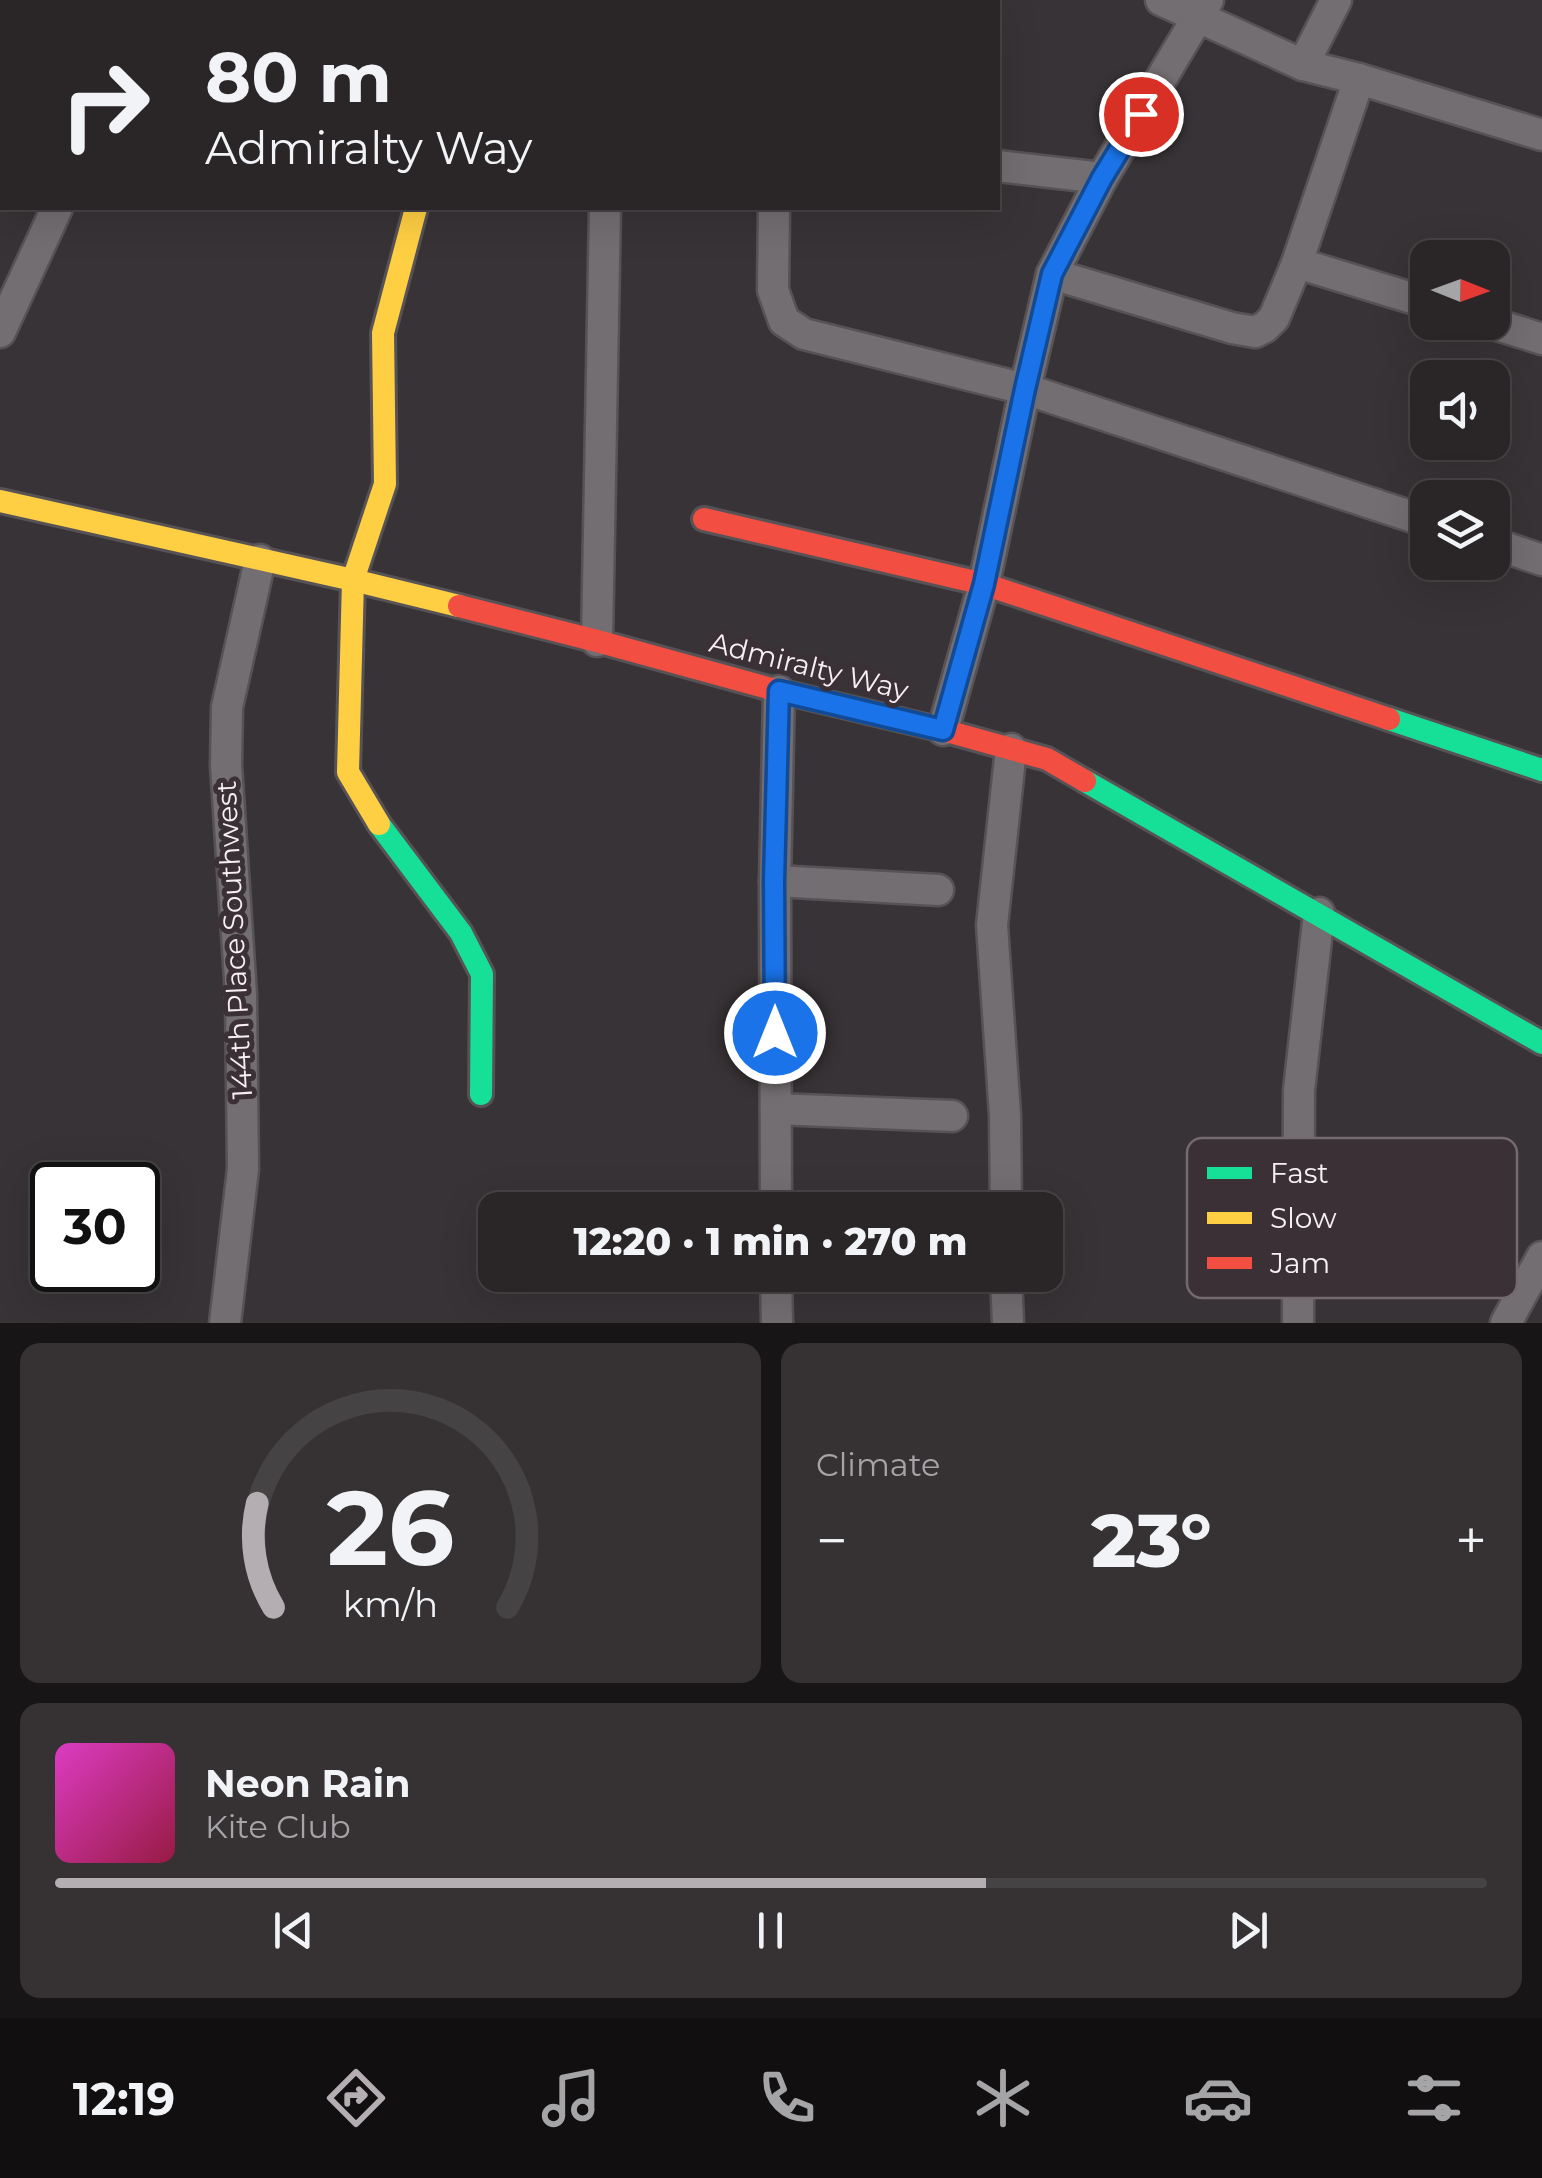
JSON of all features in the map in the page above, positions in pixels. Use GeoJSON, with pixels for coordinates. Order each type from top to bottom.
{"type":"FeatureCollection","features":[{"type":"Feature","properties":{"kind":"street"},"geometry":{"type":"LineString","coordinates":[[1162,0],[1203,9],[1303,65],[1542,135]]}},
{"type":"Feature","properties":{"kind":"street"},"geometry":{"type":"LineString","coordinates":[[1303,65],[1336,0]]}},
{"type":"Feature","properties":{"kind":"street"},"geometry":{"type":"LineString","coordinates":[[943,730],[984,584],[1052,274],[1102,178],[1203,9]]}},
{"type":"Feature","properties":{"kind":"street"},"geometry":{"type":"LineString","coordinates":[[1052,274],[1232,328],[1255,332],[1265,327],[1274,318],[1297,263],[1359,79]]}},
{"type":"Feature","properties":{"kind":"street"},"geometry":{"type":"LineString","coordinates":[[1000,166],[1102,178]]}},
{"type":"Feature","properties":{"kind":"street"},"geometry":{"type":"LineString","coordinates":[[0,332],[57,210]]}},
{"type":"Feature","properties":{"kind":"street"},"geometry":{"type":"LineString","coordinates":[[415,210],[383,333],[385,484],[353,580],[348,772],[372,815],[461,933],[482,974],[480,1094]]}},
{"type":"Feature","properties":{"kind":"street"},"geometry":{"type":"LineString","coordinates":[[597,642],[604,210]]}},
{"type":"Feature","properties":{"kind":"street"},"geometry":{"type":"LineString","coordinates":[[774,210],[773,290],[784,321],[804,334],[1025,389],[1410,516]]}},
{"type":"Feature","properties":{"kind":"street"},"geometry":{"type":"LineString","coordinates":[[1297,263],[1410,298]]}},
{"type":"Feature","properties":{"kind":"street"},"geometry":{"type":"LineString","coordinates":[[1510,329],[1542,339]]}},
{"type":"Feature","properties":{"kind":"street","name":"Admiralty Way"},"geometry":{"type":"LineString","coordinates":[[0,502],[353,580],[1047,759],[1542,1043]]}},
{"type":"Feature","properties":{"kind":"street"},"geometry":{"type":"LineString","coordinates":[[704,519],[984,584],[1542,770]]}},
{"type":"Feature","properties":{"kind":"street"},"geometry":{"type":"LineString","coordinates":[[1510,550],[1542,560]]}},
{"type":"Feature","properties":{"kind":"street","name":"144th Place Southwest"},"geometry":{"type":"LineString","coordinates":[[225,1323],[243,1169],[241,995],[226,765],[228,707],[260,560]]}},
{"type":"Feature","properties":{"kind":"street"},"geometry":{"type":"LineString","coordinates":[[776,1192],[774,881],[779,691]]}},
{"type":"Feature","properties":{"kind":"street"},"geometry":{"type":"LineString","coordinates":[[1006,1192],[1005,1115],[992,925],[1012,749]]}},
{"type":"Feature","properties":{"kind":"street"},"geometry":{"type":"LineString","coordinates":[[774,881],[938,890]]}},
{"type":"Feature","properties":{"kind":"street"},"geometry":{"type":"LineString","coordinates":[[1298,1138],[1298,1090],[1319,913]]}},
{"type":"Feature","properties":{"kind":"street"},"geometry":{"type":"LineString","coordinates":[[776,1109],[952,1116]]}},
{"type":"Feature","properties":{"kind":"street"},"geometry":{"type":"LineString","coordinates":[[1506,1323],[1542,1257]]}},
{"type":"Feature","properties":{"kind":"street"},"geometry":{"type":"LineString","coordinates":[[776,1292],[777,1323]]}},
{"type":"Feature","properties":{"kind":"street"},"geometry":{"type":"LineString","coordinates":[[1007,1292],[1008,1323]]}},
{"type":"Feature","properties":{"kind":"traffic: fast"},"geometry":{"type":"LineString","coordinates":[[1389,719],[1542,770]]}},
{"type":"Feature","properties":{"kind":"traffic: fast"},"geometry":{"type":"LineString","coordinates":[[1085,781],[1542,1043]]}},
{"type":"Feature","properties":{"kind":"traffic: fast"},"geometry":{"type":"LineString","coordinates":[[379,824],[461,933],[482,974],[481,1094]]}},
{"type":"Feature","properties":{"kind":"traffic: slow"},"geometry":{"type":"LineString","coordinates":[[379,824],[348,772],[353,580],[385,484],[383,333],[415,210]]}},
{"type":"Feature","properties":{"kind":"traffic: slow"},"geometry":{"type":"LineString","coordinates":[[0,501],[459,606]]}},
{"type":"Feature","properties":{"kind":"traffic: jam"},"geometry":{"type":"LineString","coordinates":[[704,519],[984,584],[1389,719]]}},
{"type":"Feature","properties":{"kind":"traffic: jam"},"geometry":{"type":"LineString","coordinates":[[459,606],[1047,759],[1085,781]]}},
{"type":"Feature","properties":{"kind":"route"},"geometry":{"type":"LineString","coordinates":[[775,1033],[779,691],[943,730],[984,584],[1052,274],[1141,114]]}}]}
